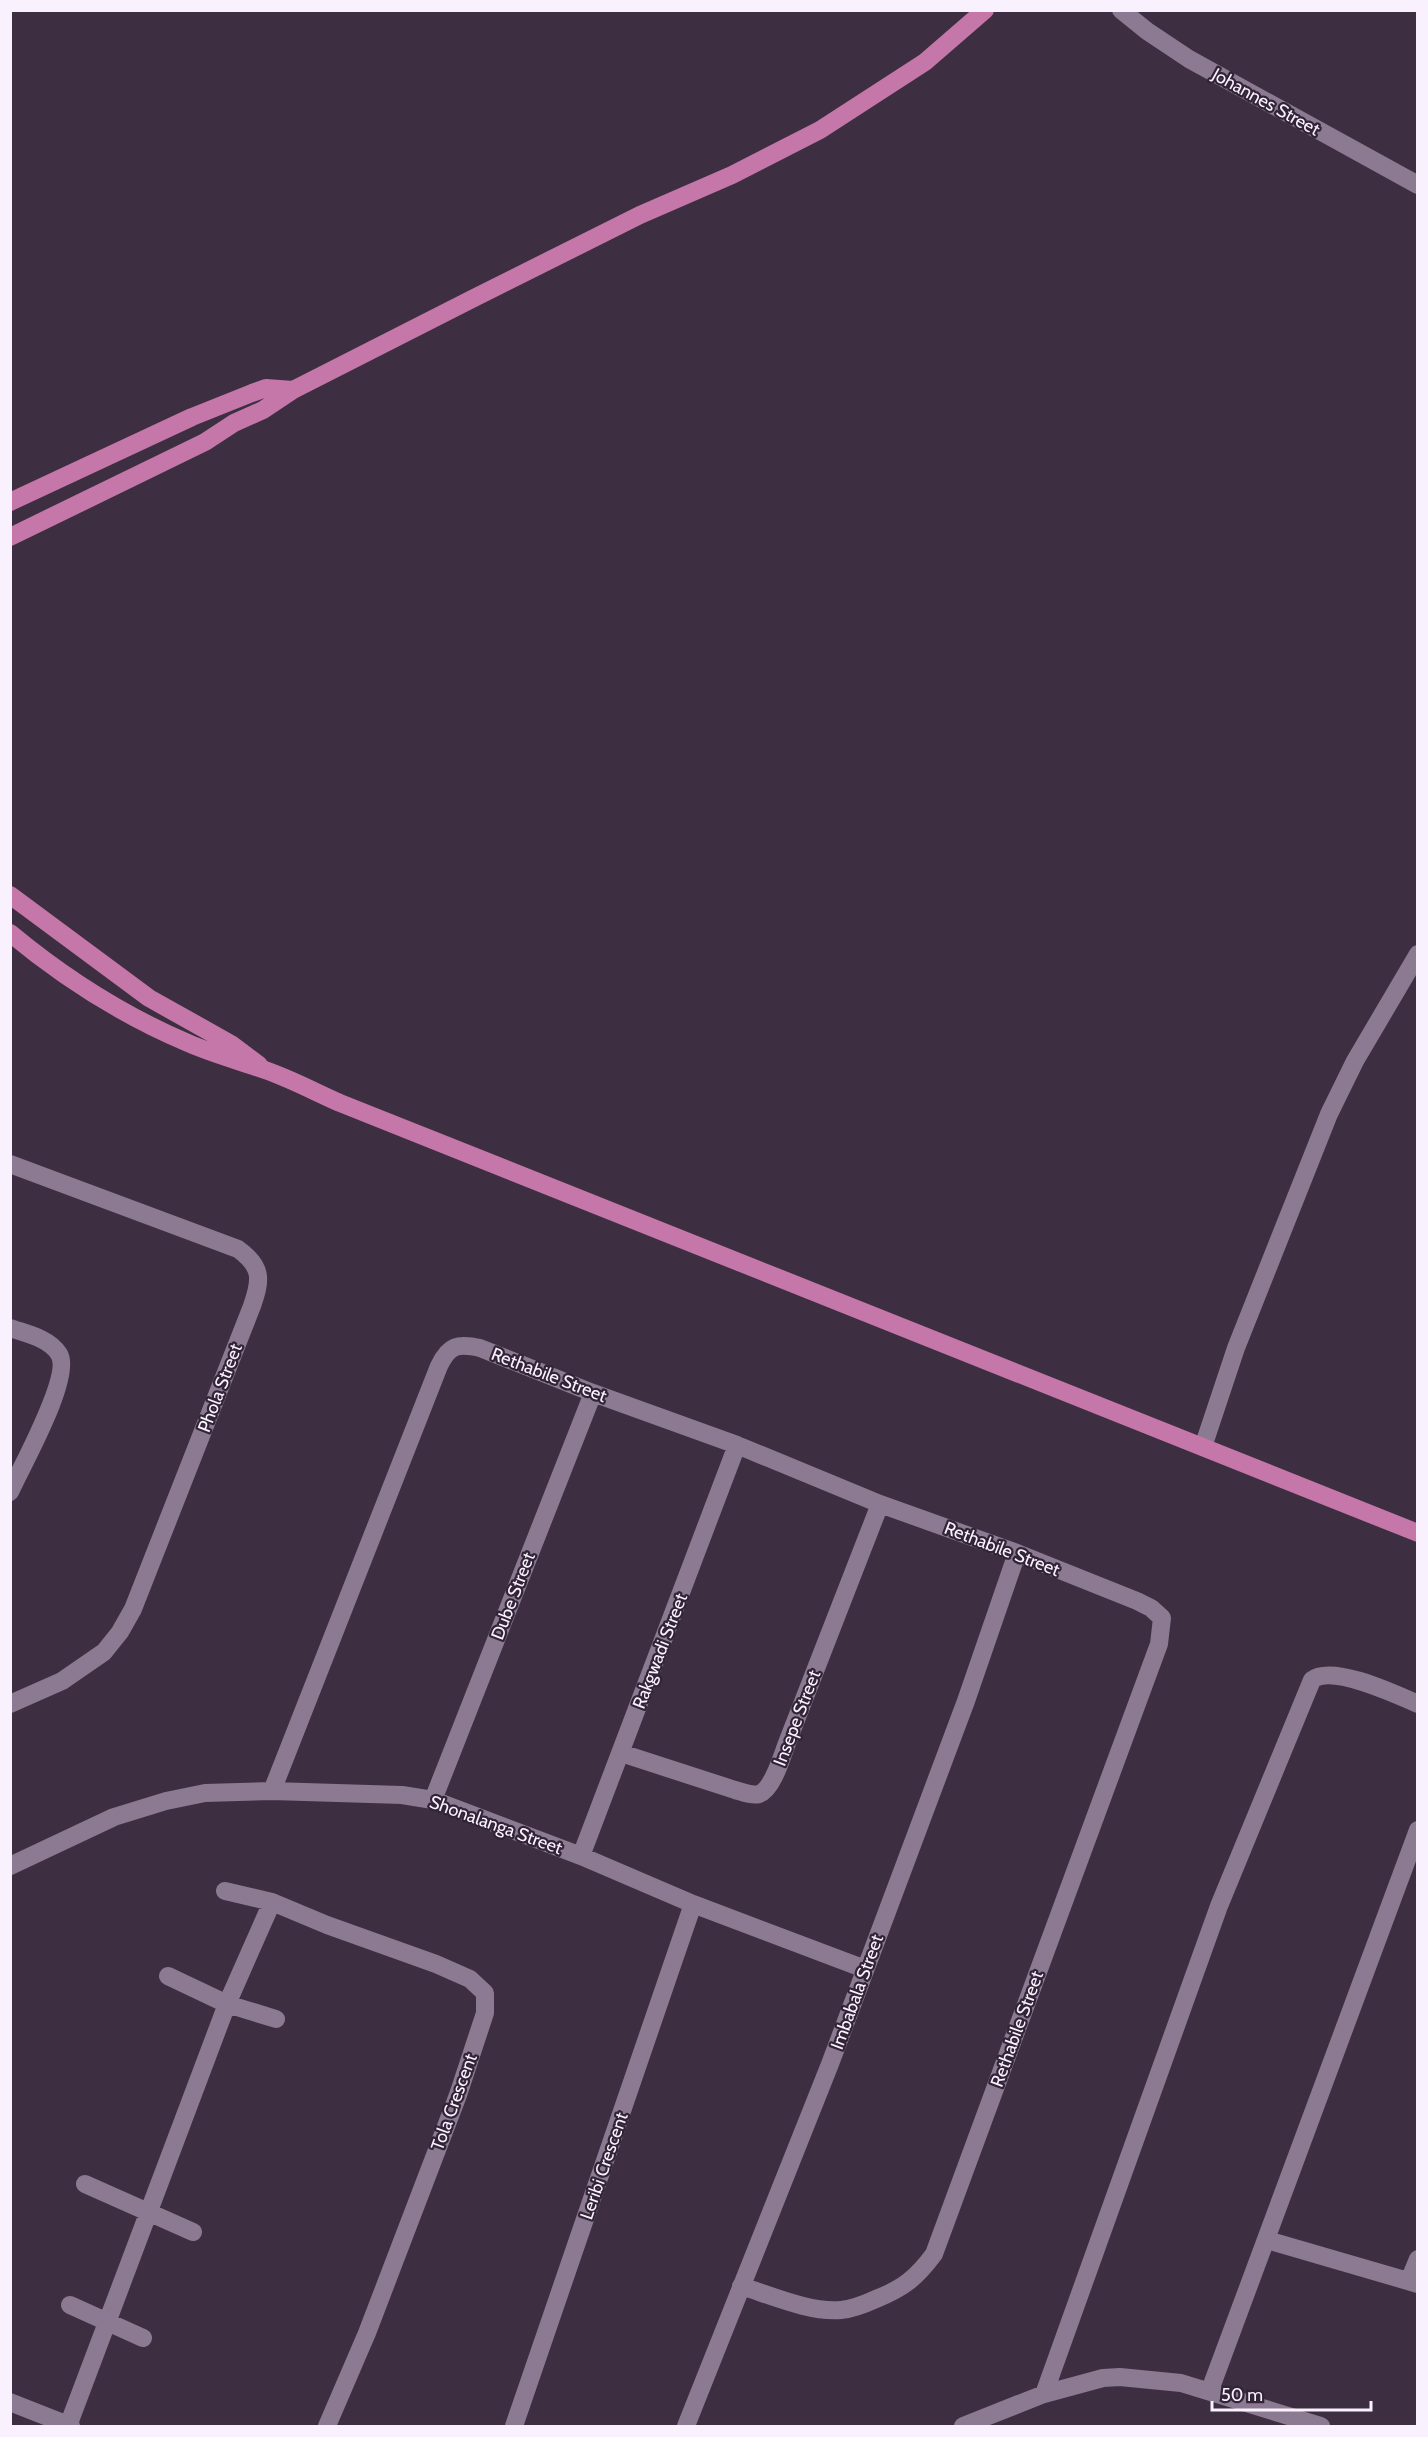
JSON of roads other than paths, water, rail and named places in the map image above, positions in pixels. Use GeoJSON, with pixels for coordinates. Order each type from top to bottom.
{"type":"FeatureCollection","features":[{"type":"Feature","properties":{"kind":"main road"},"geometry":{"type":"LineString","coordinates":[[10,537],[205,442],[234,423],[263,410],[293,390],[640,215],[732,175],[820,130],[925,62],[985,10]]}},
{"type":"Feature","properties":{"kind":"main road"},"geometry":{"type":"LineString","coordinates":[[10,502],[192,417],[244,396],[266,388],[293,390]]}},
{"type":"Feature","properties":{"kind":"main road"},"geometry":{"type":"LineString","coordinates":[[10,895],[149,998],[231,1044],[265,1070]]}},
{"type":"Feature","properties":{"kind":"main road"},"geometry":{"type":"LineString","coordinates":[[10,933],[86,988],[142,1021],[213,1054],[265,1070],[340,1103],[1418,1533]]}},
{"type":"Feature","properties":{"kind":"street","name":"Johannes Street"},"geometry":{"type":"LineString","coordinates":[[1121,10],[1189,59],[1418,185]]}},
{"type":"Feature","properties":{"kind":"street"},"geometry":{"type":"LineString","coordinates":[[1203,1447],[1236,1348],[1329,1114],[1355,1061],[1418,954]]}},
{"type":"Feature","properties":{"kind":"street","name":"Phola Street"},"geometry":{"type":"LineString","coordinates":[[10,1164],[238,1249],[255,1265],[259,1280],[252,1306],[153,1559],[133,1609],[120,1632],[104,1652],[62,1681],[10,1704]]}},
{"type":"Feature","properties":{"kind":"street"},"geometry":{"type":"LineString","coordinates":[[10,1328],[51,1344],[59,1353],[62,1363],[61,1378],[54,1400],[10,1492]]}},
{"type":"Feature","properties":{"kind":"street","name":"Rethabile Street"},"geometry":{"type":"LineString","coordinates":[[272,1791],[443,1357],[458,1346],[473,1346],[593,1393],[738,1445],[880,1504],[1017,1554],[1151,1608],[1162,1618],[1163,1626],[1152,1664],[934,2254],[918,2276],[901,2288],[860,2306],[839,2310],[807,2306],[741,2286]]}},
{"type":"Feature","properties":{"kind":"street","name":"Dube Street"},"geometry":{"type":"LineString","coordinates":[[433,1800],[593,1393]]}},
{"type":"Feature","properties":{"kind":"street","name":"Rakgwadi Street"},"geometry":{"type":"LineString","coordinates":[[581,1856],[738,1445]]}},
{"type":"Feature","properties":{"kind":"street","name":"Insepe Street"},"geometry":{"type":"LineString","coordinates":[[621,1753],[735,1790],[753,1794],[765,1790],[774,1777],[880,1504]]}},
{"type":"Feature","properties":{"kind":"street","name":"Imbabala Street"},"geometry":{"type":"LineString","coordinates":[[686,2427],[830,2064],[966,1701],[1017,1554]]}},
{"type":"Feature","properties":{"kind":"street"},"geometry":{"type":"LineString","coordinates":[[1044,2394],[1220,1906],[1312,1680],[1324,1675],[1343,1677],[1377,1687],[1418,1704]]}},
{"type":"Feature","properties":{"kind":"street","name":"Shonalanga Street"},"geometry":{"type":"LineString","coordinates":[[10,1866],[114,1817],[166,1801],[205,1793],[272,1791],[402,1795],[433,1800],[581,1856],[693,1904],[865,1969]]}},
{"type":"Feature","properties":{"kind":"street"},"geometry":{"type":"LineString","coordinates":[[1210,2390],[1418,1830]]}},
{"type":"Feature","properties":{"kind":"street","name":"Tola Crescent"},"geometry":{"type":"LineString","coordinates":[[225,1891],[272,1902],[327,1925],[436,1964],[478,1985],[486,1999],[485,2013],[458,2095],[367,2333],[327,2427]]}},
{"type":"Feature","properties":{"kind":"street"},"geometry":{"type":"LineString","coordinates":[[10,2402],[69,2426],[227,2004],[272,1902]]}},
{"type":"Feature","properties":{"kind":"street","name":"Leribi Crescent"},"geometry":{"type":"LineString","coordinates":[[514,2427],[693,1904]]}},
{"type":"Feature","properties":{"kind":"street"},"geometry":{"type":"LineString","coordinates":[[168,1976],[227,2004],[276,2019]]}},
{"type":"Feature","properties":{"kind":"street"},"geometry":{"type":"LineString","coordinates":[[86,2184],[193,2232]]}},
{"type":"Feature","properties":{"kind":"street"},"geometry":{"type":"LineString","coordinates":[[1267,2240],[1413,2283],[1418,2259]]}},
{"type":"Feature","properties":{"kind":"street"},"geometry":{"type":"LineString","coordinates":[[69,2305],[143,2337]]}},
{"type":"Feature","properties":{"kind":"street"},"geometry":{"type":"LineString","coordinates":[[963,2427],[1044,2394],[1112,2378],[1181,2383],[1210,2390],[1322,2427]]}}]}
